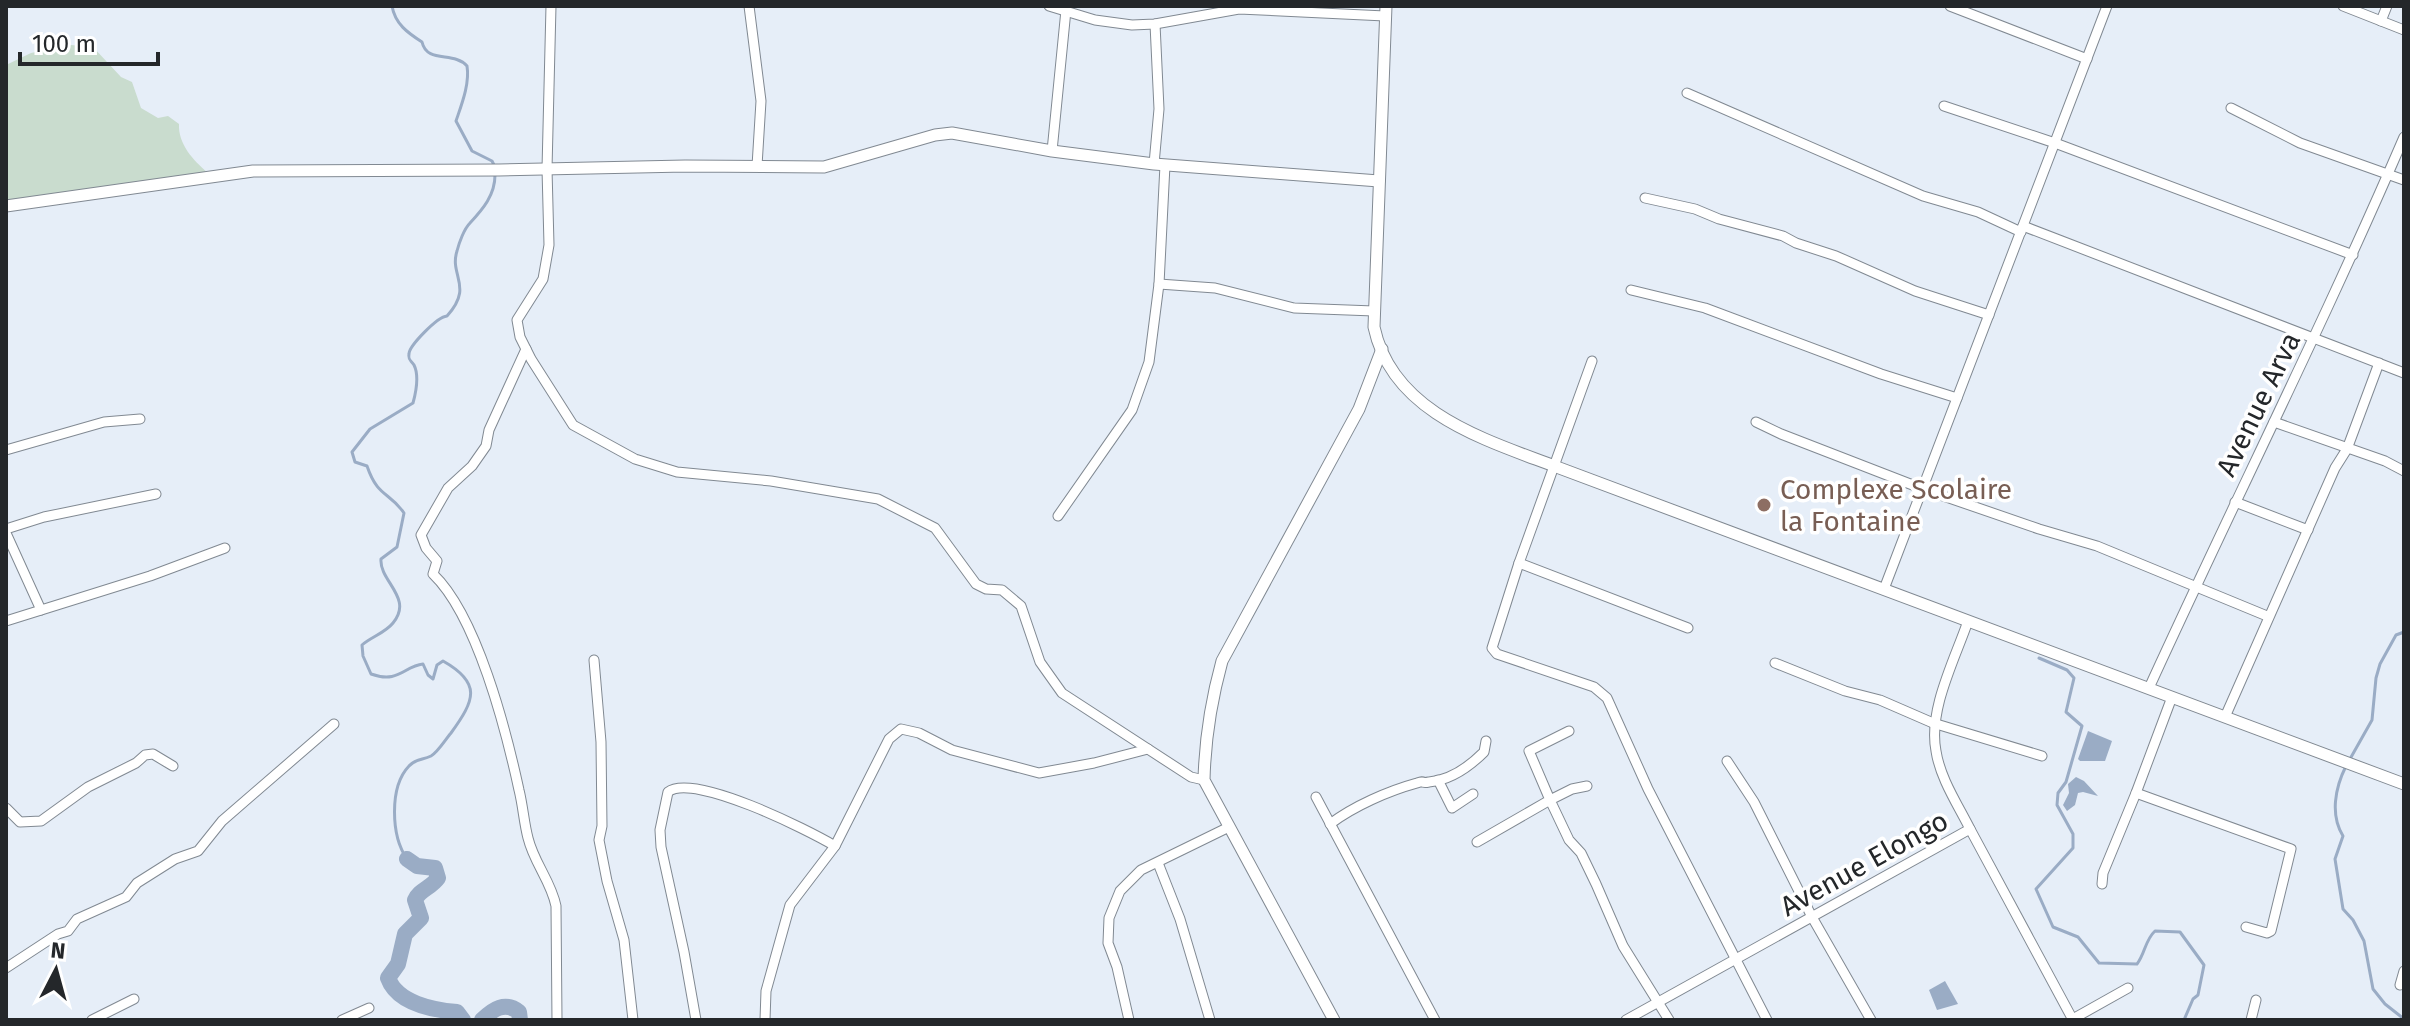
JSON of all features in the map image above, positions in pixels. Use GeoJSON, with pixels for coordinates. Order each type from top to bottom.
{"type":"FeatureCollection","features":[{"type":"Feature","properties":{"kind":"street"},"geometry":{"type":"LineString","coordinates":[[551,6],[547,169],[549,245],[543,279],[517,320],[526,349],[573,425],[635,459],[681,473],[771,481],[872,498],[931,526],[976,584],[986,589],[1002,590],[1022,608],[1040,662],[1059,690],[1191,777],[1204,780]]}},
{"type":"Feature","properties":{"kind":"street"},"geometry":{"type":"LineString","coordinates":[[749,6],[761,101],[757,166]]}},
{"type":"Feature","properties":{"kind":"street"},"geometry":{"type":"LineString","coordinates":[[1049,6],[1108,22],[1132,25],[1155,24],[1239,9],[1386,11],[1374,311],[1377,339],[1402,384],[1437,416],[1554,466],[2404,784]]}},
{"type":"Feature","properties":{"kind":"street"},"geometry":{"type":"LineString","coordinates":[[1950,6],[2087,59]]}},
{"type":"Feature","properties":{"kind":"street"},"geometry":{"type":"LineString","coordinates":[[1884,589],[2107,6]]}},
{"type":"Feature","properties":{"kind":"street"},"geometry":{"type":"LineString","coordinates":[[2343,6],[2404,30]]}},
{"type":"Feature","properties":{"kind":"street"},"geometry":{"type":"LineString","coordinates":[[2381,21],[2387,6]]}},
{"type":"Feature","properties":{"kind":"street"},"geometry":{"type":"LineString","coordinates":[[1052,151],[1066,10]]}},
{"type":"Feature","properties":{"kind":"street"},"geometry":{"type":"LineString","coordinates":[[1058,516],[1132,410],[1153,342],[1159,284],[1159,109],[1155,24]]}},
{"type":"Feature","properties":{"kind":"street"},"geometry":{"type":"LineString","coordinates":[[1687,93],[1923,196],[1978,212],[2404,373]]}},
{"type":"Feature","properties":{"kind":"street"},"geometry":{"type":"LineString","coordinates":[[1944,106],[2055,143],[2353,255]]}},
{"type":"Feature","properties":{"kind":"street"},"geometry":{"type":"LineString","coordinates":[[2231,108],[2300,143],[2404,180]]}},
{"type":"Feature","properties":{"kind":"street"},"geometry":{"type":"LineString","coordinates":[[6,206],[253,171],[833,167],[935,135],[952,133],[1052,151],[1159,165],[1379,181]]}},
{"type":"Feature","properties":{"kind":"street","name":"Avenue Arva"},"geometry":{"type":"LineString","coordinates":[[2149,688],[2353,255],[2404,137]]}},
{"type":"Feature","properties":{"kind":"street"},"geometry":{"type":"LineString","coordinates":[[1645,198],[1695,209],[1783,236],[1915,291],[1989,315]]}},
{"type":"Feature","properties":{"kind":"street"},"geometry":{"type":"LineString","coordinates":[[1159,284],[1215,288],[1286,307],[1374,311]]}},
{"type":"Feature","properties":{"kind":"street"},"geometry":{"type":"LineString","coordinates":[[1631,290],[1705,308],[1881,374],[1957,398]]}},
{"type":"Feature","properties":{"kind":"street"},"geometry":{"type":"LineString","coordinates":[[526,349],[489,430],[486,446],[472,466],[448,488],[421,535],[426,548],[437,561],[433,574],[454,599],[488,674],[519,789],[528,838],[534,857],[554,893],[557,1020]]}},
{"type":"Feature","properties":{"kind":"street"},"geometry":{"type":"LineString","coordinates":[[1334,1020],[1204,780],[1205,748],[1211,702],[1222,661],[1359,409],[1382,349]]}},
{"type":"Feature","properties":{"kind":"street"},"geometry":{"type":"LineString","coordinates":[[1592,361],[1519,563],[1492,648],[1497,654],[1594,687],[1607,698],[1648,789],[1767,1020]]}},
{"type":"Feature","properties":{"kind":"street"},"geometry":{"type":"LineString","coordinates":[[2225,717],[2267,616],[2335,468],[2347,449],[2379,363]]}},
{"type":"Feature","properties":{"kind":"street"},"geometry":{"type":"LineString","coordinates":[[6,450],[104,422],[140,419]]}},
{"type":"Feature","properties":{"kind":"street"},"geometry":{"type":"LineString","coordinates":[[1756,422],[1923,489],[2097,546],[2267,616]]}},
{"type":"Feature","properties":{"kind":"street"},"geometry":{"type":"LineString","coordinates":[[2274,422],[2385,461],[2404,471]]}},
{"type":"Feature","properties":{"kind":"street"},"geometry":{"type":"LineString","coordinates":[[41,610],[6,531],[44,517],[156,494]]}},
{"type":"Feature","properties":{"kind":"street"},"geometry":{"type":"LineString","coordinates":[[2235,502],[2308,530]]}},
{"type":"Feature","properties":{"kind":"street"},"geometry":{"type":"LineString","coordinates":[[6,621],[150,576],[225,548]]}},
{"type":"Feature","properties":{"kind":"street"},"geometry":{"type":"LineString","coordinates":[[1519,563],[1688,628]]}},
{"type":"Feature","properties":{"kind":"street","name":"Avenue Elongo"},"geometry":{"type":"LineString","coordinates":[[1626,1020],[1970,829],[1941,770],[1933,723],[1968,621]]}},
{"type":"Feature","properties":{"kind":"street"},"geometry":{"type":"LineString","coordinates":[[594,660],[601,742],[602,826],[599,840],[624,940],[633,1020]]}},
{"type":"Feature","properties":{"kind":"street"},"geometry":{"type":"LineString","coordinates":[[1775,663],[1845,691],[1880,700],[1933,723],[2042,756]]}},
{"type":"Feature","properties":{"kind":"street"},"geometry":{"type":"LineString","coordinates":[[2102,884],[2103,873],[2172,697]]}},
{"type":"Feature","properties":{"kind":"street"},"geometry":{"type":"LineString","coordinates":[[6,968],[58,934],[68,931],[77,919],[128,895],[137,883],[175,859],[195,853],[222,821],[334,724]]}},
{"type":"Feature","properties":{"kind":"street"},"geometry":{"type":"LineString","coordinates":[[765,1020],[766,991],[783,940],[790,905],[835,846],[889,739],[901,729],[919,733],[952,750],[1039,773],[1148,749]]}},
{"type":"Feature","properties":{"kind":"street"},"geometry":{"type":"LineString","coordinates":[[1569,731],[1529,751],[1569,840],[1581,853],[1623,946],[1669,1020]]}},
{"type":"Feature","properties":{"kind":"street"},"geometry":{"type":"LineString","coordinates":[[1330,824],[1344,813],[1365,804],[1419,782],[1438,780],[1464,769],[1485,750],[1486,741]]}},
{"type":"Feature","properties":{"kind":"street"},"geometry":{"type":"LineString","coordinates":[[6,808],[20,822],[38,822],[88,787],[136,763],[145,755],[153,754],[173,766]]}},
{"type":"Feature","properties":{"kind":"street"},"geometry":{"type":"LineString","coordinates":[[1727,761],[1754,802],[1812,917],[1871,1020]]}},
{"type":"Feature","properties":{"kind":"street"},"geometry":{"type":"LineString","coordinates":[[1438,780],[1452,808],[1473,794]]}},
{"type":"Feature","properties":{"kind":"street"},"geometry":{"type":"LineString","coordinates":[[1477,842],[1550,800],[1572,789],[1587,786]]}},
{"type":"Feature","properties":{"kind":"street"},"geometry":{"type":"LineString","coordinates":[[696,1020],[661,847],[660,830],[668,792],[672,788],[693,788],[728,797],[808,830],[835,846]]}},
{"type":"Feature","properties":{"kind":"street"},"geometry":{"type":"LineString","coordinates":[[2136,793],[2291,849],[2271,931],[2267,933],[2246,927]]}},
{"type":"Feature","properties":{"kind":"street"},"geometry":{"type":"LineString","coordinates":[[1316,797],[1435,1020]]}},
{"type":"Feature","properties":{"kind":"street"},"geometry":{"type":"LineString","coordinates":[[1129,1020],[1108,943],[1109,918],[1120,891],[1141,870],[1229,827]]}},
{"type":"Feature","properties":{"kind":"street"},"geometry":{"type":"LineString","coordinates":[[1970,829],[2072,1020],[2128,988]]}},
{"type":"Feature","properties":{"kind":"street"},"geometry":{"type":"LineString","coordinates":[[1158,863],[1180,919],[1210,1020]]}},
{"type":"Feature","properties":{"kind":"street"},"geometry":{"type":"LineString","coordinates":[[2400,985],[2404,971]]}},
{"type":"Feature","properties":{"kind":"street"},"geometry":{"type":"LineString","coordinates":[[92,1020],[134,999]]}},
{"type":"Feature","properties":{"kind":"street"},"geometry":{"type":"LineString","coordinates":[[2251,1020],[2256,1000]]}},
{"type":"Feature","properties":{"kind":"street"},"geometry":{"type":"LineString","coordinates":[[342,1020],[369,1008]]}},
{"type":"Feature","properties":{"kind":"green space"},"geometry":{"type":"Polygon","coordinates":[[[71,45],[93,47],[121,77],[132,82],[141,108],[158,118],[168,116],[179,124],[184,145],[208,173],[6,202],[6,65],[31,53],[71,45]]]}},
{"type":"Feature","properties":{"kind":"water"},"geometry":{"type":"Polygon","coordinates":[[[2088,731],[2112,741],[2105,761],[2078,759],[2088,731]]]}},
{"type":"Feature","properties":{"kind":"water"},"geometry":{"type":"Polygon","coordinates":[[[2076,777],[2098,796],[2078,793],[2075,805],[2067,811],[2063,805],[2069,793],[2068,784],[2076,777]]]}},
{"type":"Feature","properties":{"kind":"water"},"geometry":{"type":"Polygon","coordinates":[[[1945,981],[1958,1004],[1937,1010],[1929,990],[1945,981]]]}},
{"type":"Feature","properties":{"kind":"waterway"},"geometry":{"type":"LineString","coordinates":[[392,6],[399,23],[422,42],[429,53],[455,59],[467,66],[466,87],[456,121],[472,151],[492,161],[495,167]]}},
{"type":"Feature","properties":{"kind":"waterway"},"geometry":{"type":"LineString","coordinates":[[407,859],[395,825],[398,786],[411,764],[431,756],[441,746],[465,711],[471,693],[464,677],[443,661],[437,665],[433,679],[423,664],[395,676],[371,674],[362,645],[393,623],[400,606],[381,559],[397,547],[404,513],[375,484],[367,466],[355,462],[352,452],[370,429],[413,403],[417,379],[416,369],[409,358],[410,350],[424,332],[447,316],[455,306],[460,289],[455,260],[458,248],[466,229],[491,195],[495,175]]}},
{"type":"Feature","properties":{"kind":"waterway"},"geometry":{"type":"LineString","coordinates":[[2350,759],[2372,720],[2380,664],[2396,635],[2404,632]]}},
{"type":"Feature","properties":{"kind":"waterway"},"geometry":{"type":"LineString","coordinates":[[2039,658],[2067,670],[2074,678],[2066,712],[2082,726],[2066,782],[2058,793],[2057,805],[2073,834],[2073,848],[2036,889],[2053,927],[2078,937],[2099,963],[2137,964],[2155,931],[2180,932],[2204,965],[2198,995],[2193,999],[2184,1020]]}},
{"type":"Feature","properties":{"kind":"waterway"},"geometry":{"type":"LineString","coordinates":[[2346,766],[2339,783],[2335,810],[2343,836],[2335,859],[2343,909],[2364,941],[2373,989],[2385,1004],[2404,1019]]}},
{"type":"Feature","properties":{"kind":"waterway"},"geometry":{"type":"LineString","coordinates":[[407,859],[417,866],[435,868],[438,878],[415,900],[421,918],[405,934],[398,964],[388,978],[399,994],[407,999],[427,1007],[457,1012],[463,1020]]}},
{"type":"Feature","properties":{"kind":"waterway"},"geometry":{"type":"LineString","coordinates":[[482,1020],[504,1007],[519,1012],[520,1020]]}},
{"type":"Feature","properties":{"kind":"place","name":"Complexe Scolaire la Fontaine"},"geometry":{"type":"Point","coordinates":[1764,505]}}]}
